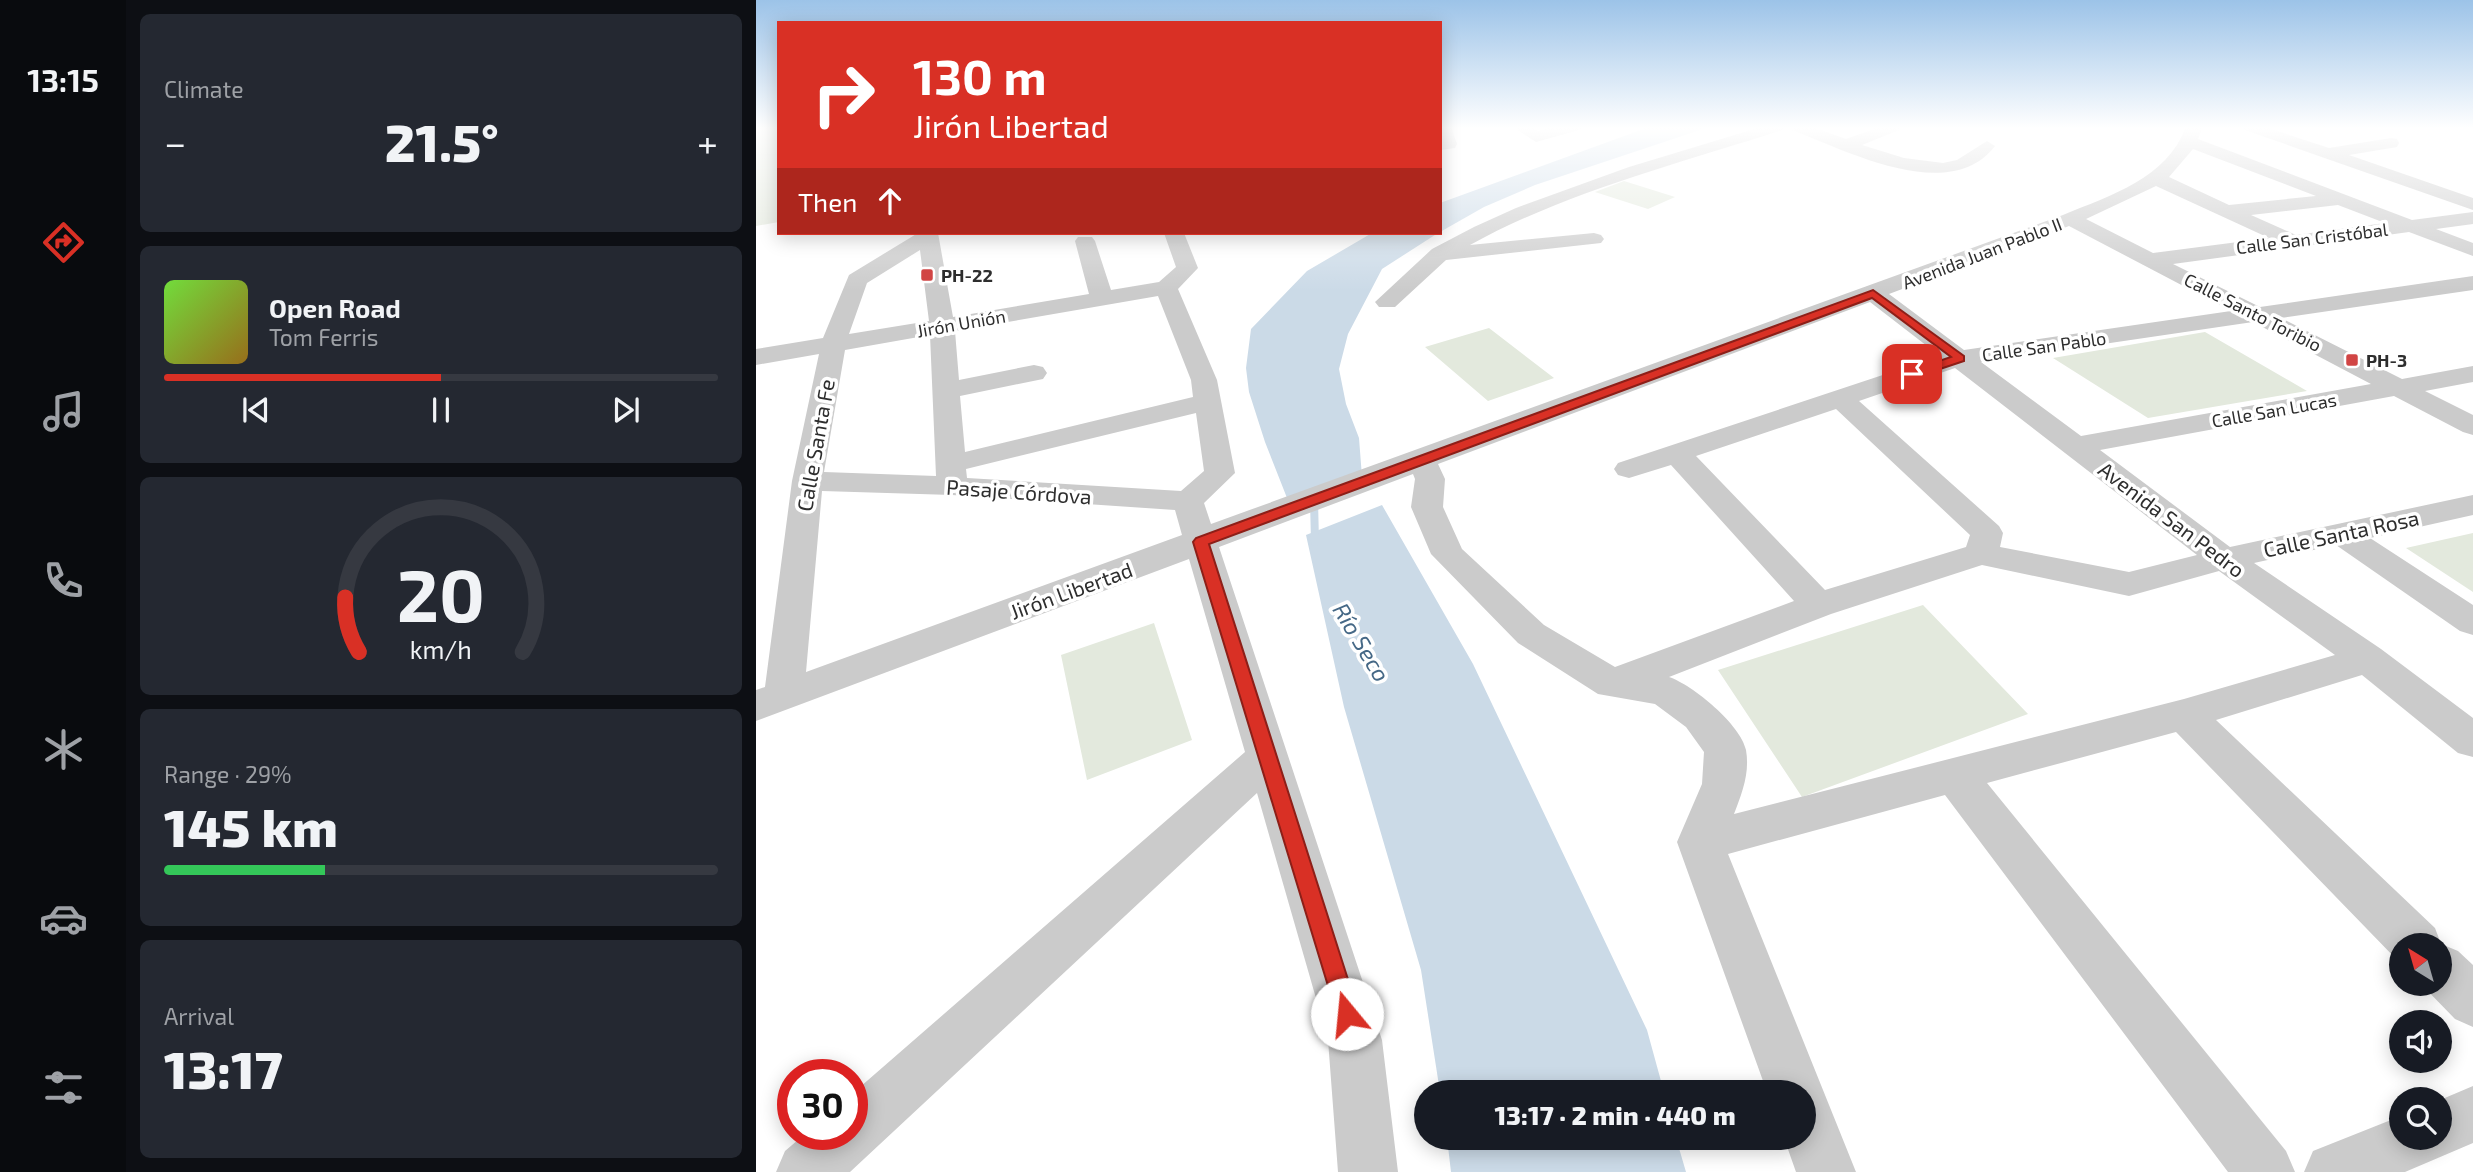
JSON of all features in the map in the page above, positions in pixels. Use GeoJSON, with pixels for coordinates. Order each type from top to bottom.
{"type":"FeatureCollection","features":[{"type":"Feature","properties":{"kind":"street"},"geometry":{"type":"LineString","coordinates":[[1387,302],[1440,254],[1481,230],[1605,182]]}},
{"type":"Feature","properties":{"kind":"street","name":"Avenida Juan Pablo II"},"geometry":{"type":"LineString","coordinates":[[1404,467],[2070,219],[2153,182]]}},
{"type":"Feature","properties":{"kind":"street"},"geometry":{"type":"LineString","coordinates":[[2161,182],[2292,241]]}},
{"type":"Feature","properties":{"kind":"street"},"geometry":{"type":"LineString","coordinates":[[2301,182],[2473,250]]}},
{"type":"Feature","properties":{"kind":"street"},"geometry":{"type":"LineString","coordinates":[[2410,182],[2473,204]]}},
{"type":"Feature","properties":{"kind":"street"},"geometry":{"type":"LineString","coordinates":[[2228,211],[2341,199]]}},
{"type":"Feature","properties":{"kind":"street","name":"Calle San Cristóbal"},"geometry":{"type":"LineString","coordinates":[[2151,260],[2473,218]]}},
{"type":"Feature","properties":{"kind":"street","name":"Calle Santo Toribio"},"geometry":{"type":"LineString","coordinates":[[2070,219],[2473,426]]}},
{"type":"Feature","properties":{"kind":"street"},"geometry":{"type":"LineString","coordinates":[[928,235],[942,326],[951,475],[1209,402]]}},
{"type":"Feature","properties":{"kind":"street","name":"Calle Santa Fe"},"geometry":{"type":"LineString","coordinates":[[770,701],[833,345],[857,281],[928,235]]}},
{"type":"Feature","properties":{"kind":"street"},"geometry":{"type":"LineString","coordinates":[[1175,235],[1187,268],[1166,288],[1205,380],[1220,472],[1188,501],[1355,1040],[1368,1172]]}},
{"type":"Feature","properties":{"kind":"street"},"geometry":{"type":"LineString","coordinates":[[1440,254],[1468,254],[1594,239]]}},
{"type":"Feature","properties":{"kind":"street"},"geometry":{"type":"LineString","coordinates":[[1084,241],[1102,299]]}},
{"type":"Feature","properties":{"kind":"street","name":"Calle San Pablo"},"geometry":{"type":"LineString","coordinates":[[1629,469],[1959,358],[2473,283]]}},
{"type":"Feature","properties":{"kind":"street","name":"Jirón Unión"},"geometry":{"type":"LineString","coordinates":[[756,357],[1166,288]]}},
{"type":"Feature","properties":{"kind":"street","name":"Avenida San Pedro"},"geometry":{"type":"LineString","coordinates":[[1873,293],[2224,559],[2368,659],[2473,741]]}},
{"type":"Feature","properties":{"kind":"street"},"geometry":{"type":"LineString","coordinates":[[946,391],[1034,373]]}},
{"type":"Feature","properties":{"kind":"street","name":"Calle San Lucas"},"geometry":{"type":"LineString","coordinates":[[2076,446],[2473,374]]}},
{"type":"Feature","properties":{"kind":"street"},"geometry":{"type":"LineString","coordinates":[[1612,684],[1818,605],[1982,554],[1987,533],[1840,398]]}},
{"type":"Feature","properties":{"kind":"street"},"geometry":{"type":"LineString","coordinates":[[1677,453],[1818,605]]}},
{"type":"Feature","properties":{"kind":"street"},"geometry":{"type":"LineString","coordinates":[[1404,467],[1430,479],[1427,507],[1448,554],[1531,634],[1612,684],[1665,691],[1700,716],[1725,749],[1724,784],[1700,842],[1790,1080]]}},
{"type":"Feature","properties":{"kind":"street","name":"Jirón Libertad"},"geometry":{"type":"LineString","coordinates":[[770,701],[1404,467]]}},
{"type":"Feature","properties":{"kind":"street","name":"Pasaje Córdova"},"geometry":{"type":"LineString","coordinates":[[807,481],[951,475],[1188,501]]}},
{"type":"Feature","properties":{"kind":"street","name":"Calle Santa Rosa"},"geometry":{"type":"LineString","coordinates":[[1982,554],[2129,584],[2224,559],[2473,505]]}},
{"type":"Feature","properties":{"kind":"street"},"geometry":{"type":"LineString","coordinates":[[2340,533],[2473,622]]}},
{"type":"Feature","properties":{"kind":"street"},"geometry":{"type":"LineString","coordinates":[[1700,842],[2184,714],[2368,659]]}},
{"type":"Feature","properties":{"kind":"street"},"geometry":{"type":"LineString","coordinates":[[2184,714],[2405,933]]}},
{"type":"Feature","properties":{"kind":"street"},"geometry":{"type":"LineString","coordinates":[[868,1118],[1267,758]]}},
{"type":"Feature","properties":{"kind":"street"},"geometry":{"type":"LineString","coordinates":[[1953,773],[2265,1172]]}},
{"type":"Feature","properties":{"kind":"street"},"geometry":{"type":"LineString","coordinates":[[2452,980],[2473,1001]]}},
{"type":"Feature","properties":{"kind":"street"},"geometry":{"type":"LineString","coordinates":[[2452,1123],[2473,1114]]}},
{"type":"Feature","properties":{"kind":"street"},"geometry":{"type":"LineString","coordinates":[[1816,1146],[1826,1172]]}},
{"type":"Feature","properties":{"kind":"street"},"geometry":{"type":"LineString","coordinates":[[2334,1172],[2389,1149]]}},
{"type":"Feature","properties":{"kind":"street"},"geometry":{"type":"LineString","coordinates":[[806,1172],[831,1150]]}},
{"type":"Feature","properties":{"kind":"shaded area"},"geometry":{"type":"Polygon","coordinates":[[[756,182],[777,182],[777,222],[756,226],[756,182]]]}},
{"type":"Feature","properties":{"kind":"shaded area"},"geometry":{"type":"Polygon","coordinates":[[[1626,182],[1675,197],[1648,209],[1595,192],[1626,182]]]}},
{"type":"Feature","properties":{"kind":"shaded area"},"geometry":{"type":"Polygon","coordinates":[[[1489,328],[1554,378],[1488,401],[1425,347],[1489,328]]]}},
{"type":"Feature","properties":{"kind":"shaded area"},"geometry":{"type":"Polygon","coordinates":[[[2205,332],[2307,391],[2148,418],[2053,358],[2205,332]]]}},
{"type":"Feature","properties":{"kind":"shaded area"},"geometry":{"type":"Polygon","coordinates":[[[2473,533],[2473,592],[2406,548],[2473,533]]]}},
{"type":"Feature","properties":{"kind":"shaded area"},"geometry":{"type":"Polygon","coordinates":[[[1923,605],[2028,714],[1802,797],[1718,670],[1923,605]]]}},
{"type":"Feature","properties":{"kind":"shaded area"},"geometry":{"type":"Polygon","coordinates":[[[1154,623],[1192,740],[1087,780],[1061,655],[1154,623]]]}},
{"type":"Feature","properties":{"kind":"water"},"geometry":{"type":"Polygon","coordinates":[[[1499,182],[1545,182],[1484,207],[1442,231],[1442,202],[1499,182]]]}},
{"type":"Feature","properties":{"kind":"water"},"geometry":{"type":"Polygon","coordinates":[[[1369,235],[1435,235],[1382,269],[1348,334],[1339,369],[1346,404],[1359,438],[1362,477],[1289,503],[1249,392],[1246,368],[1251,329],[1307,271],[1369,235]]]}},
{"type":"Feature","properties":{"kind":"water"},"geometry":{"type":"Polygon","coordinates":[[[1382,505],[1473,664],[1647,1030],[1661,1080],[1438,1080],[1421,970],[1344,707],[1306,535],[1382,505]]]}},
{"type":"Feature","properties":{"kind":"water"},"geometry":{"type":"Polygon","coordinates":[[[1448,1150],[1680,1150],[1686,1172],[1451,1172],[1448,1150]]]}},
{"type":"Feature","properties":{"kind":"waterway","name":"Río Seco"},"geometry":{"type":"LineString","coordinates":[[1314,500],[1315,542]]}},
{"type":"Feature","properties":{"kind":"place","name":"PH-22"},"geometry":{"type":"Point","coordinates":[927,275]}},
{"type":"Feature","properties":{"kind":"place","name":"PH-3"},"geometry":{"type":"Point","coordinates":[2352,360]}},
{"type":"Feature","properties":{"kind":"route"},"geometry":{"type":"LineString","coordinates":[[1347,1014],[1201,542],[1873,293],[1959,358],[1912,374]]}}]}
